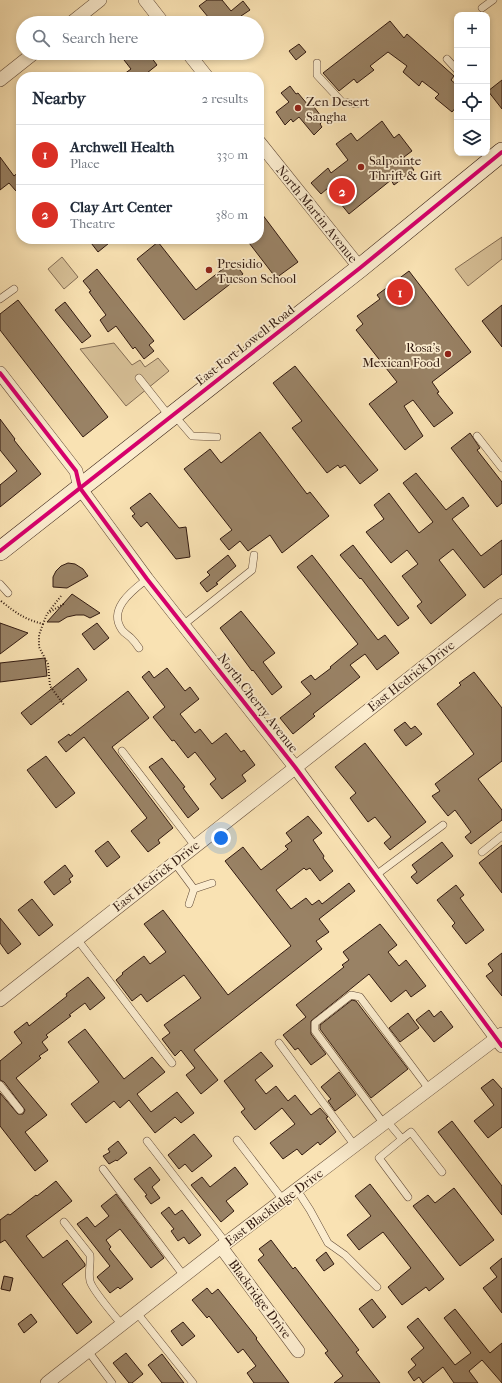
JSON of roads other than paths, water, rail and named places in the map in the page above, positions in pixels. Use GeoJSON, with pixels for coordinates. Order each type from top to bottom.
{"type":"FeatureCollection","features":[{"type":"Feature","properties":{"kind":"main road","name":"East Fort Lowell Road"},"geometry":{"type":"LineString","coordinates":[[0,552],[360,268],[502,152]]}},
{"type":"Feature","properties":{"kind":"street"},"geometry":{"type":"LineString","coordinates":[[80,16],[100,0]]}},
{"type":"Feature","properties":{"kind":"street"},"geometry":{"type":"LineString","coordinates":[[144,0],[157,16]]}},
{"type":"Feature","properties":{"kind":"street"},"geometry":{"type":"LineString","coordinates":[[0,80],[25,60]]}},
{"type":"Feature","properties":{"kind":"street"},"geometry":{"type":"LineString","coordinates":[[194,60],[203,72]]}},
{"type":"Feature","properties":{"kind":"street","name":"North Martin Avenue"},"geometry":{"type":"LineString","coordinates":[[264,148],[360,268]]}},
{"type":"Feature","properties":{"kind":"street","name":"North Cherry Avenue"},"geometry":{"type":"LineString","coordinates":[[0,374],[76,471],[80,488],[147,579],[295,766],[500,1039]]}},
{"type":"Feature","properties":{"kind":"street","name":"East Hedrick Drive"},"geometry":{"type":"LineString","coordinates":[[0,1000],[295,766],[502,605]]}},
{"type":"Feature","properties":{"kind":"street","name":"East Blacklidge Drive"},"geometry":{"type":"LineString","coordinates":[[47,1383],[283,1200],[429,1090],[500,1039]]}},
{"type":"Feature","properties":{"kind":"street","name":"Blackridge Drive"},"geometry":{"type":"LineString","coordinates":[[224,1245],[298,1352]]}},
{"type":"Feature","properties":{"kind":"lane"},"geometry":{"type":"LineString","coordinates":[[482,8],[492,0]]}},
{"type":"Feature","properties":{"kind":"lane"},"geometry":{"type":"LineString","coordinates":[[447,59],[454,67]]}},
{"type":"Feature","properties":{"kind":"lane"},"geometry":{"type":"LineString","coordinates":[[317,63],[317,75],[342,102],[358,104]]}},
{"type":"Feature","properties":{"kind":"lane"},"geometry":{"type":"LineString","coordinates":[[0,299],[14,289]]}},
{"type":"Feature","properties":{"kind":"lane"},"geometry":{"type":"LineString","coordinates":[[139,378],[172,416],[192,436],[217,437]]}},
{"type":"Feature","properties":{"kind":"lane"},"geometry":{"type":"LineString","coordinates":[[477,436],[502,468]]}},
{"type":"Feature","properties":{"kind":"lane"},"geometry":{"type":"LineString","coordinates":[[183,625],[252,570],[254,555]]}},
{"type":"Feature","properties":{"kind":"lane"},"geometry":{"type":"LineString","coordinates":[[139,648],[131,637],[121,629],[118,622],[118,614],[120,606],[127,596],[147,579]]}},
{"type":"Feature","properties":{"kind":"lane"},"geometry":{"type":"LineString","coordinates":[[0,584],[8,594]]}},
{"type":"Feature","properties":{"kind":"lane"},"geometry":{"type":"LineString","coordinates":[[122,751],[194,846]]}},
{"type":"Feature","properties":{"kind":"lane"},"geometry":{"type":"LineString","coordinates":[[376,875],[443,825]]}},
{"type":"Feature","properties":{"kind":"lane"},"geometry":{"type":"LineString","coordinates":[[482,852],[501,838]]}},
{"type":"Feature","properties":{"kind":"lane"},"geometry":{"type":"LineString","coordinates":[[174,862],[194,888]]}},
{"type":"Feature","properties":{"kind":"lane"},"geometry":{"type":"LineString","coordinates":[[194,888],[212,883]]}},
{"type":"Feature","properties":{"kind":"lane"},"geometry":{"type":"LineString","coordinates":[[189,904],[194,888]]}},
{"type":"Feature","properties":{"kind":"lane"},"geometry":{"type":"LineString","coordinates":[[77,939],[172,1063]]}},
{"type":"Feature","properties":{"kind":"lane"},"geometry":{"type":"LineString","coordinates":[[402,1139],[386,1123],[315,1031],[315,1023],[351,995],[360,997],[429,1090]]}},
{"type":"Feature","properties":{"kind":"lane"},"geometry":{"type":"LineString","coordinates":[[279,1044],[355,1146]]}},
{"type":"Feature","properties":{"kind":"lane"},"geometry":{"type":"LineString","coordinates":[[0,1085],[20,1110]]}},
{"type":"Feature","properties":{"kind":"lane"},"geometry":{"type":"LineString","coordinates":[[408,1197],[379,1158],[411,1132],[442,1172]]}},
{"type":"Feature","properties":{"kind":"lane"},"geometry":{"type":"LineString","coordinates":[[236,1140],[283,1200]]}},
{"type":"Feature","properties":{"kind":"lane"},"geometry":{"type":"LineString","coordinates":[[147,1141],[224,1245]]}},
{"type":"Feature","properties":{"kind":"lane"},"geometry":{"type":"LineString","coordinates":[[102,1169],[184,1276]]}},
{"type":"Feature","properties":{"kind":"lane"},"geometry":{"type":"LineString","coordinates":[[297,1190],[328,1243],[345,1255],[377,1287]]}},
{"type":"Feature","properties":{"kind":"lane"},"geometry":{"type":"LineString","coordinates":[[64,1222],[90,1256],[90,1282],[122,1325]]}},
{"type":"Feature","properties":{"kind":"lane"},"geometry":{"type":"LineString","coordinates":[[137,1313],[193,1383]]}},
{"type":"Feature","properties":{"kind":"lane"},"geometry":{"type":"LineString","coordinates":[[88,1351],[112,1383]]}},
{"type":"Feature","properties":{"kind":"place","name":"Zen Desert Sangha"},"geometry":{"type":"Point","coordinates":[298,108]}},
{"type":"Feature","properties":{"kind":"place","name":"Salpointe Thrift & Gift"},"geometry":{"type":"Point","coordinates":[361,167]}},
{"type":"Feature","properties":{"kind":"place","name":"Clay Art Center"},"geometry":{"type":"Point","coordinates":[342,191]}},
{"type":"Feature","properties":{"kind":"place","name":"Presidio Tucson School"},"geometry":{"type":"Point","coordinates":[209,270]}},
{"type":"Feature","properties":{"kind":"place","name":"Archwell Health"},"geometry":{"type":"Point","coordinates":[400,292]}},
{"type":"Feature","properties":{"kind":"place","name":"Rosa's Mexican Food"},"geometry":{"type":"Point","coordinates":[448,354]}}]}
